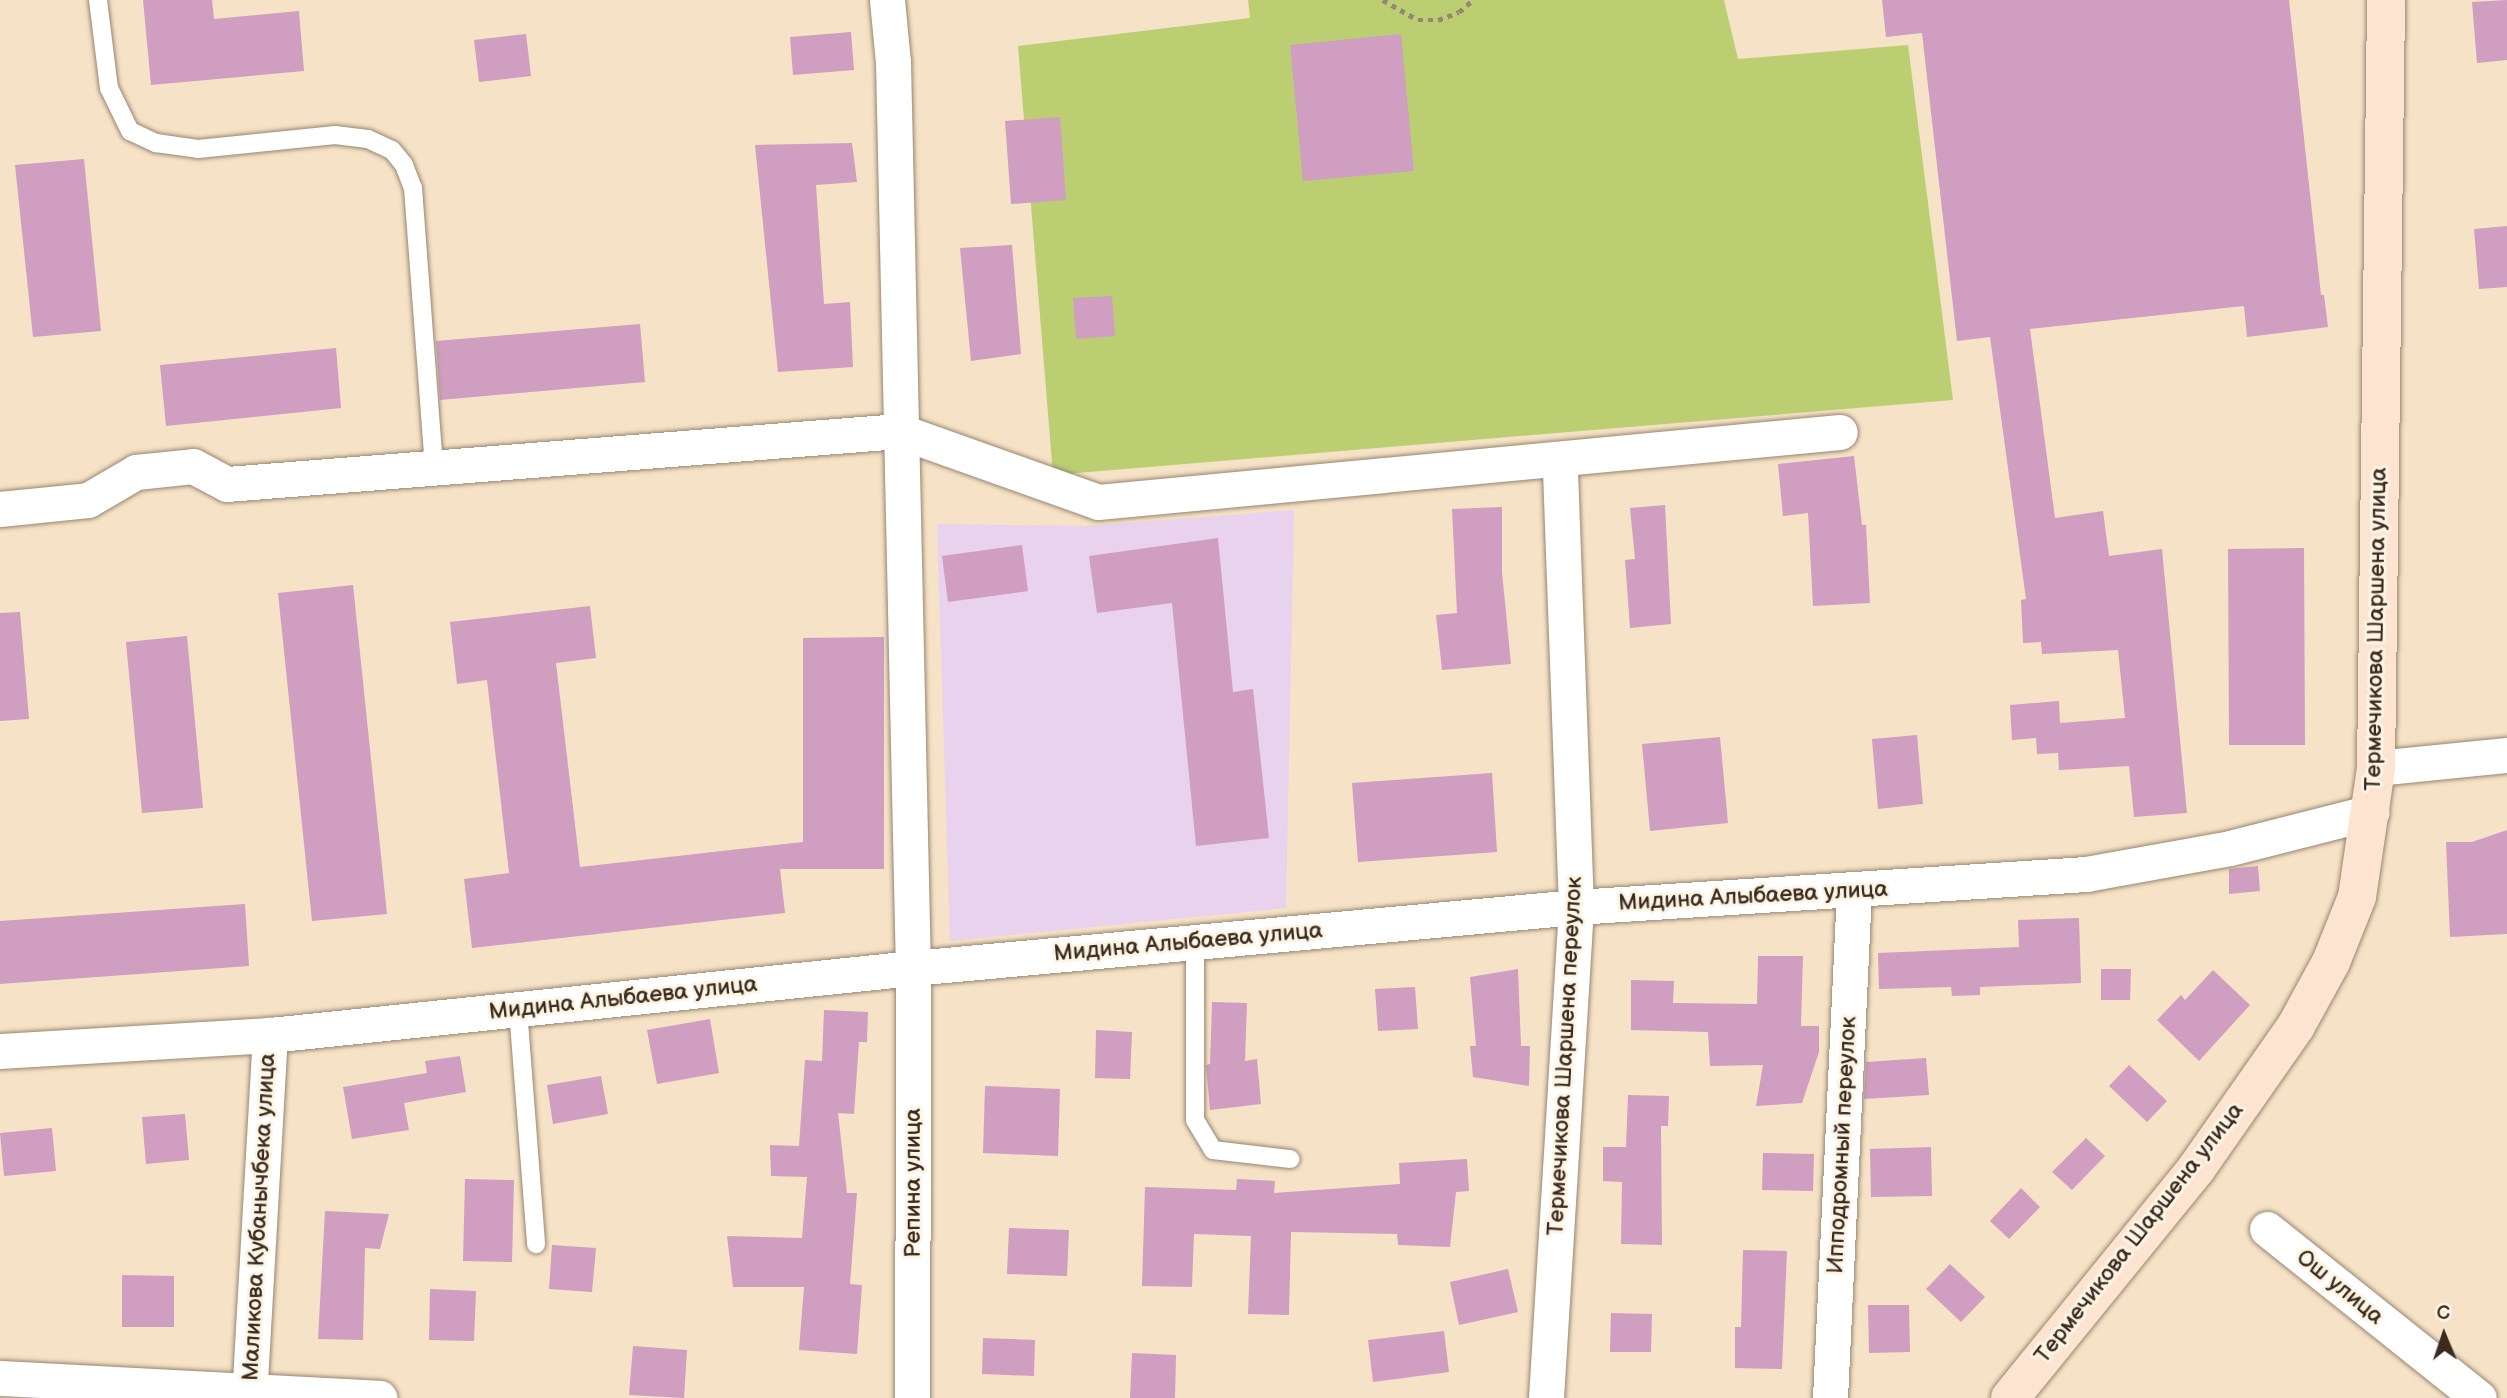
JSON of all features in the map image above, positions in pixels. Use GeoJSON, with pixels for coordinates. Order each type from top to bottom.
{"type":"FeatureCollection","features":[{"type":"Feature","properties":{"kind":"street","name":"Репина улица"},"geometry":{"type":"LineString","coordinates":[[887,0],[892,62],[914,968],[912,1398]]}},
{"type":"Feature","properties":{"kind":"street","name":"Термечикова Шаршена улица"},"geometry":{"type":"LineString","coordinates":[[2010,1398],[2196,1169],[2296,1026],[2331,962],[2357,897],[2376,768],[2386,0]]}},
{"type":"Feature","properties":{"kind":"street"},"geometry":{"type":"LineString","coordinates":[[0,509],[88,500],[136,472],[192,466],[228,484],[899,431],[1098,502],[1560,461],[1840,432]]}},
{"type":"Feature","properties":{"kind":"street","name":"Термечикова Шаршена переулок"},"geometry":{"type":"LineString","coordinates":[[1546,1398],[1576,907],[1560,461]]}},
{"type":"Feature","properties":{"kind":"street"},"geometry":{"type":"LineString","coordinates":[[2376,768],[2507,755]]}},
{"type":"Feature","properties":{"kind":"street","name":"Мидина Алыбаева улица"},"geometry":{"type":"LineString","coordinates":[[0,1051],[270,1035],[914,968],[1576,907],[2086,874],[2230,848],[2371,812]]}},
{"type":"Feature","properties":{"kind":"street","name":"Ипподромный переулок"},"geometry":{"type":"LineString","coordinates":[[1830,1398],[1854,891]]}},
{"type":"Feature","properties":{"kind":"street","name":"Маликова Кубанычбека улица"},"geometry":{"type":"LineString","coordinates":[[249,1395],[270,1035]]}},
{"type":"Feature","properties":{"kind":"street","name":"Ош улица"},"geometry":{"type":"LineString","coordinates":[[2267,1228],[2479,1398]]}},
{"type":"Feature","properties":{"kind":"street"},"geometry":{"type":"LineString","coordinates":[[0,1378],[249,1395],[379,1398]]}},
{"type":"Feature","properties":{"kind":"lane"},"geometry":{"type":"LineString","coordinates":[[98,0],[109,88],[130,131],[156,143],[198,149],[335,135],[368,139],[392,150],[404,165],[413,188],[435,467]]}},
{"type":"Feature","properties":{"kind":"lane"},"geometry":{"type":"LineString","coordinates":[[1195,942],[1195,1120],[1213,1150],[1290,1159]]}},
{"type":"Feature","properties":{"kind":"lane"},"geometry":{"type":"LineString","coordinates":[[518,1009],[536,1244]]}},
{"type":"Feature","properties":{"kind":"path"},"geometry":{"type":"LineString","coordinates":[[1383,0],[1399,13],[1428,20],[1459,12],[1473,0]]}},
{"type":"Feature","properties":{"kind":"shaded area"},"geometry":{"type":"Polygon","coordinates":[[[1294,510],[1286,908],[950,941],[937,524],[1087,526],[1294,510]]]}},
{"type":"Feature","properties":{"kind":"green space"},"geometry":{"type":"Polygon","coordinates":[[[1248,0],[1724,0],[1738,59],[1908,45],[1953,400],[1053,475],[1018,46],[1250,18],[1248,0]]]}},
{"type":"Feature","properties":{"kind":"building"},"geometry":{"type":"Polygon","coordinates":[[[143,0],[212,0],[214,19],[299,11],[304,71],[151,85],[143,0]]]}},
{"type":"Feature","properties":{"kind":"building"},"geometry":{"type":"Polygon","coordinates":[[[1882,0],[2289,0],[2321,295],[2324,295],[2328,327],[2247,337],[2244,306],[2030,329],[2055,518],[2103,511],[2109,556],[2162,549],[2187,813],[2134,817],[2129,766],[2059,770],[2058,753],[2037,754],[2036,738],[2012,740],[2010,705],[2059,701],[2060,723],[2125,718],[2118,650],[2042,654],[2041,642],[2023,643],[2021,600],[2026,599],[1990,337],[1957,341],[1922,33],[1886,37],[1882,0]]]}},
{"type":"Feature","properties":{"kind":"building"},"geometry":{"type":"Polygon","coordinates":[[[2507,0],[2507,60],[2477,63],[2472,2],[2507,0]]]}},
{"type":"Feature","properties":{"kind":"building"},"geometry":{"type":"Polygon","coordinates":[[[851,32],[854,70],[793,75],[790,37],[851,32]]]}},
{"type":"Feature","properties":{"kind":"building"},"geometry":{"type":"Polygon","coordinates":[[[526,34],[531,76],[479,82],[474,40],[526,34]]]}},
{"type":"Feature","properties":{"kind":"building"},"geometry":{"type":"Polygon","coordinates":[[[1401,34],[1414,171],[1303,181],[1290,45],[1401,34]]]}},
{"type":"Feature","properties":{"kind":"building"},"geometry":{"type":"Polygon","coordinates":[[[1060,117],[1066,200],[1011,204],[1005,121],[1060,117]]]}},
{"type":"Feature","properties":{"kind":"building"},"geometry":{"type":"Polygon","coordinates":[[[852,143],[857,182],[816,185],[824,304],[850,302],[853,367],[778,372],[755,145],[852,143]]]}},
{"type":"Feature","properties":{"kind":"building"},"geometry":{"type":"Polygon","coordinates":[[[84,159],[101,331],[33,337],[15,165],[84,159]]]}},
{"type":"Feature","properties":{"kind":"building"},"geometry":{"type":"Polygon","coordinates":[[[2507,226],[2507,287],[2479,289],[2474,229],[2507,226]]]}},
{"type":"Feature","properties":{"kind":"building"},"geometry":{"type":"Polygon","coordinates":[[[1012,245],[1021,354],[971,361],[960,248],[1012,245]]]}},
{"type":"Feature","properties":{"kind":"building"},"geometry":{"type":"Polygon","coordinates":[[[1112,296],[1115,336],[1076,339],[1073,298],[1112,296]]]}},
{"type":"Feature","properties":{"kind":"building"},"geometry":{"type":"Polygon","coordinates":[[[640,324],[645,382],[440,400],[436,341],[640,324]]]}},
{"type":"Feature","properties":{"kind":"building"},"geometry":{"type":"Polygon","coordinates":[[[336,348],[341,408],[166,426],[160,365],[336,348]]]}},
{"type":"Feature","properties":{"kind":"building"},"geometry":{"type":"Polygon","coordinates":[[[1854,456],[1862,525],[1866,525],[1870,603],[1813,606],[1808,513],[1783,516],[1778,464],[1854,456]]]}},
{"type":"Feature","properties":{"kind":"building"},"geometry":{"type":"Polygon","coordinates":[[[1665,505],[1671,624],[1630,628],[1625,560],[1635,559],[1630,508],[1665,505]]]}},
{"type":"Feature","properties":{"kind":"building"},"geometry":{"type":"Polygon","coordinates":[[[1502,507],[1502,572],[1511,664],[1442,670],[1436,615],[1457,613],[1452,509],[1502,507]]]}},
{"type":"Feature","properties":{"kind":"building"},"geometry":{"type":"Polygon","coordinates":[[[1218,538],[1233,692],[1253,689],[1269,838],[1196,846],[1172,603],[1097,613],[1089,556],[1218,538]]]}},
{"type":"Feature","properties":{"kind":"building"},"geometry":{"type":"Polygon","coordinates":[[[1022,545],[1028,591],[948,602],[942,556],[1022,545]]]}},
{"type":"Feature","properties":{"kind":"building"},"geometry":{"type":"Polygon","coordinates":[[[2304,548],[2305,745],[2229,745],[2228,549],[2304,548]]]}},
{"type":"Feature","properties":{"kind":"building"},"geometry":{"type":"Polygon","coordinates":[[[353,585],[387,914],[312,921],[278,593],[353,585]]]}},
{"type":"Feature","properties":{"kind":"building"},"geometry":{"type":"Polygon","coordinates":[[[590,606],[596,658],[556,663],[580,867],[803,842],[803,638],[884,637],[884,869],[780,869],[785,913],[472,948],[464,879],[509,873],[487,680],[457,684],[450,622],[590,606]]]}},
{"type":"Feature","properties":{"kind":"building"},"geometry":{"type":"Polygon","coordinates":[[[20,612],[29,719],[0,721],[0,613],[20,612]]]}},
{"type":"Feature","properties":{"kind":"building"},"geometry":{"type":"Polygon","coordinates":[[[187,636],[203,808],[142,813],[126,642],[187,636]]]}},
{"type":"Feature","properties":{"kind":"building"},"geometry":{"type":"Polygon","coordinates":[[[1917,735],[1923,804],[1878,809],[1872,739],[1917,735]]]}},
{"type":"Feature","properties":{"kind":"building"},"geometry":{"type":"Polygon","coordinates":[[[1720,737],[1728,823],[1650,831],[1642,744],[1720,737]]]}},
{"type":"Feature","properties":{"kind":"building"},"geometry":{"type":"Polygon","coordinates":[[[1492,773],[1497,852],[1358,862],[1352,783],[1492,773]]]}},
{"type":"Feature","properties":{"kind":"building"},"geometry":{"type":"Polygon","coordinates":[[[2507,830],[2507,934],[2450,937],[2446,842],[2472,842],[2507,830]]]}},
{"type":"Feature","properties":{"kind":"building"},"geometry":{"type":"Polygon","coordinates":[[[2258,866],[2260,891],[2229,894],[2229,869],[2258,866]]]}},
{"type":"Feature","properties":{"kind":"building"},"geometry":{"type":"Polygon","coordinates":[[[245,904],[249,966],[0,984],[0,921],[245,904]]]}},
{"type":"Feature","properties":{"kind":"building"},"geometry":{"type":"Polygon","coordinates":[[[2079,918],[2081,983],[1980,987],[1980,995],[1952,996],[1951,987],[1879,989],[1878,953],[2019,947],[2018,920],[2079,918]]]}},
{"type":"Feature","properties":{"kind":"building"},"geometry":{"type":"Polygon","coordinates":[[[1758,956],[1803,956],[1801,1026],[1819,1026],[1819,1052],[1802,1103],[1756,1106],[1763,1065],[1710,1066],[1708,1032],[1631,1030],[1631,980],[1674,981],[1673,1003],[1757,1004],[1758,956]]]}},
{"type":"Feature","properties":{"kind":"building"},"geometry":{"type":"Polygon","coordinates":[[[1518,969],[1521,1046],[1530,1046],[1529,1086],[1473,1077],[1470,1046],[1476,1046],[1470,977],[1518,969]]]}},
{"type":"Feature","properties":{"kind":"building"},"geometry":{"type":"Polygon","coordinates":[[[2101,969],[2131,969],[2130,1000],[2101,1000],[2101,969]]]}},
{"type":"Feature","properties":{"kind":"building"},"geometry":{"type":"Polygon","coordinates":[[[2213,970],[2250,1005],[2199,1061],[2157,1020],[2181,995],[2185,1000],[2213,970]]]}},
{"type":"Feature","properties":{"kind":"building"},"geometry":{"type":"Polygon","coordinates":[[[1415,987],[1418,1029],[1378,1031],[1375,989],[1415,987]]]}},
{"type":"Feature","properties":{"kind":"building"},"geometry":{"type":"Polygon","coordinates":[[[1212,1002],[1247,1003],[1245,1061],[1257,1059],[1261,1104],[1210,1110],[1206,1065],[1210,1064],[1212,1002]]]}},
{"type":"Feature","properties":{"kind":"building"},"geometry":{"type":"Polygon","coordinates":[[[824,1010],[868,1012],[867,1042],[859,1042],[854,1114],[838,1113],[847,1193],[857,1193],[850,1284],[862,1285],[857,1354],[799,1350],[804,1287],[733,1287],[727,1236],[802,1238],[807,1177],[771,1176],[770,1145],[799,1146],[805,1060],[822,1061],[824,1010]]]}},
{"type":"Feature","properties":{"kind":"building"},"geometry":{"type":"Polygon","coordinates":[[[710,1019],[719,1073],[657,1084],[647,1030],[710,1019]]]}},
{"type":"Feature","properties":{"kind":"building"},"geometry":{"type":"Polygon","coordinates":[[[1096,1030],[1132,1032],[1130,1079],[1095,1078],[1096,1030]]]}},
{"type":"Feature","properties":{"kind":"building"},"geometry":{"type":"Polygon","coordinates":[[[460,1056],[466,1092],[404,1103],[409,1130],[352,1139],[343,1087],[427,1073],[425,1061],[460,1056]]]}},
{"type":"Feature","properties":{"kind":"building"},"geometry":{"type":"Polygon","coordinates":[[[1926,1058],[1929,1095],[1864,1099],[1866,1062],[1926,1058]]]}},
{"type":"Feature","properties":{"kind":"building"},"geometry":{"type":"Polygon","coordinates":[[[2129,1065],[2167,1101],[2147,1122],[2109,1086],[2129,1065]]]}},
{"type":"Feature","properties":{"kind":"building"},"geometry":{"type":"Polygon","coordinates":[[[601,1076],[608,1114],[553,1124],[547,1085],[601,1076]]]}},
{"type":"Feature","properties":{"kind":"building"},"geometry":{"type":"Polygon","coordinates":[[[985,1086],[1060,1089],[1058,1156],[983,1153],[985,1086]]]}},
{"type":"Feature","properties":{"kind":"building"},"geometry":{"type":"Polygon","coordinates":[[[1628,1095],[1669,1096],[1668,1126],[1661,1126],[1662,1245],[1621,1244],[1622,1182],[1603,1181],[1603,1147],[1626,1147],[1628,1095]]]}},
{"type":"Feature","properties":{"kind":"building"},"geometry":{"type":"Polygon","coordinates":[[[185,1114],[189,1160],[146,1164],[142,1117],[185,1114]]]}},
{"type":"Feature","properties":{"kind":"building"},"geometry":{"type":"Polygon","coordinates":[[[52,1128],[56,1171],[4,1176],[0,1133],[52,1128]]]}},
{"type":"Feature","properties":{"kind":"building"},"geometry":{"type":"Polygon","coordinates":[[[2086,1138],[2105,1156],[2072,1190],[2052,1172],[2086,1138]]]}},
{"type":"Feature","properties":{"kind":"building"},"geometry":{"type":"Polygon","coordinates":[[[1931,1147],[1932,1196],[1871,1197],[1870,1149],[1931,1147]]]}},
{"type":"Feature","properties":{"kind":"building"},"geometry":{"type":"Polygon","coordinates":[[[1763,1153],[1814,1154],[1813,1191],[1762,1190],[1763,1153]]]}},
{"type":"Feature","properties":{"kind":"building"},"geometry":{"type":"Polygon","coordinates":[[[1467,1159],[1469,1191],[1456,1192],[1450,1247],[1398,1245],[1397,1234],[1291,1232],[1289,1315],[1248,1314],[1251,1236],[1194,1234],[1192,1287],[1142,1286],[1145,1187],[1236,1190],[1237,1179],[1275,1181],[1274,1193],[1400,1184],[1399,1163],[1467,1159]]]}},
{"type":"Feature","properties":{"kind":"building"},"geometry":{"type":"Polygon","coordinates":[[[465,1179],[514,1180],[512,1262],[463,1261],[465,1179]]]}},
{"type":"Feature","properties":{"kind":"building"},"geometry":{"type":"Polygon","coordinates":[[[2021,1188],[2040,1207],[2009,1239],[1990,1221],[2021,1188]]]}},
{"type":"Feature","properties":{"kind":"building"},"geometry":{"type":"Polygon","coordinates":[[[325,1211],[389,1214],[380,1249],[365,1248],[363,1340],[318,1339],[325,1211]]]}},
{"type":"Feature","properties":{"kind":"building"},"geometry":{"type":"Polygon","coordinates":[[[1009,1228],[1069,1230],[1067,1276],[1007,1274],[1009,1228]]]}},
{"type":"Feature","properties":{"kind":"building"},"geometry":{"type":"Polygon","coordinates":[[[552,1245],[596,1248],[592,1292],[549,1289],[552,1245]]]}},
{"type":"Feature","properties":{"kind":"building"},"geometry":{"type":"Polygon","coordinates":[[[1743,1250],[1787,1251],[1782,1369],[1735,1368],[1735,1327],[1741,1327],[1743,1250]]]}},
{"type":"Feature","properties":{"kind":"building"},"geometry":{"type":"Polygon","coordinates":[[[1950,1264],[1985,1297],[1961,1322],[1926,1289],[1950,1264]]]}},
{"type":"Feature","properties":{"kind":"building"},"geometry":{"type":"Polygon","coordinates":[[[1508,1269],[1518,1312],[1459,1325],[1450,1282],[1508,1269]]]}},
{"type":"Feature","properties":{"kind":"building"},"geometry":{"type":"Polygon","coordinates":[[[122,1275],[174,1276],[174,1327],[122,1327],[122,1275]]]}},
{"type":"Feature","properties":{"kind":"building"},"geometry":{"type":"Polygon","coordinates":[[[430,1289],[476,1291],[474,1341],[429,1340],[430,1289]]]}},
{"type":"Feature","properties":{"kind":"building"},"geometry":{"type":"Polygon","coordinates":[[[1868,1305],[1909,1305],[1910,1352],[1869,1353],[1868,1305]]]}},
{"type":"Feature","properties":{"kind":"building"},"geometry":{"type":"Polygon","coordinates":[[[1611,1313],[1652,1314],[1651,1352],[1610,1352],[1611,1313]]]}},
{"type":"Feature","properties":{"kind":"building"},"geometry":{"type":"Polygon","coordinates":[[[1444,1331],[1449,1372],[1373,1382],[1368,1340],[1444,1331]]]}},
{"type":"Feature","properties":{"kind":"building"},"geometry":{"type":"Polygon","coordinates":[[[983,1338],[1035,1340],[1034,1376],[982,1374],[983,1338]]]}},
{"type":"Feature","properties":{"kind":"building"},"geometry":{"type":"Polygon","coordinates":[[[633,1346],[687,1350],[684,1398],[629,1395],[633,1346]]]}},
{"type":"Feature","properties":{"kind":"building"},"geometry":{"type":"Polygon","coordinates":[[[1132,1353],[1176,1355],[1175,1398],[1130,1398],[1132,1353]]]}}]}
